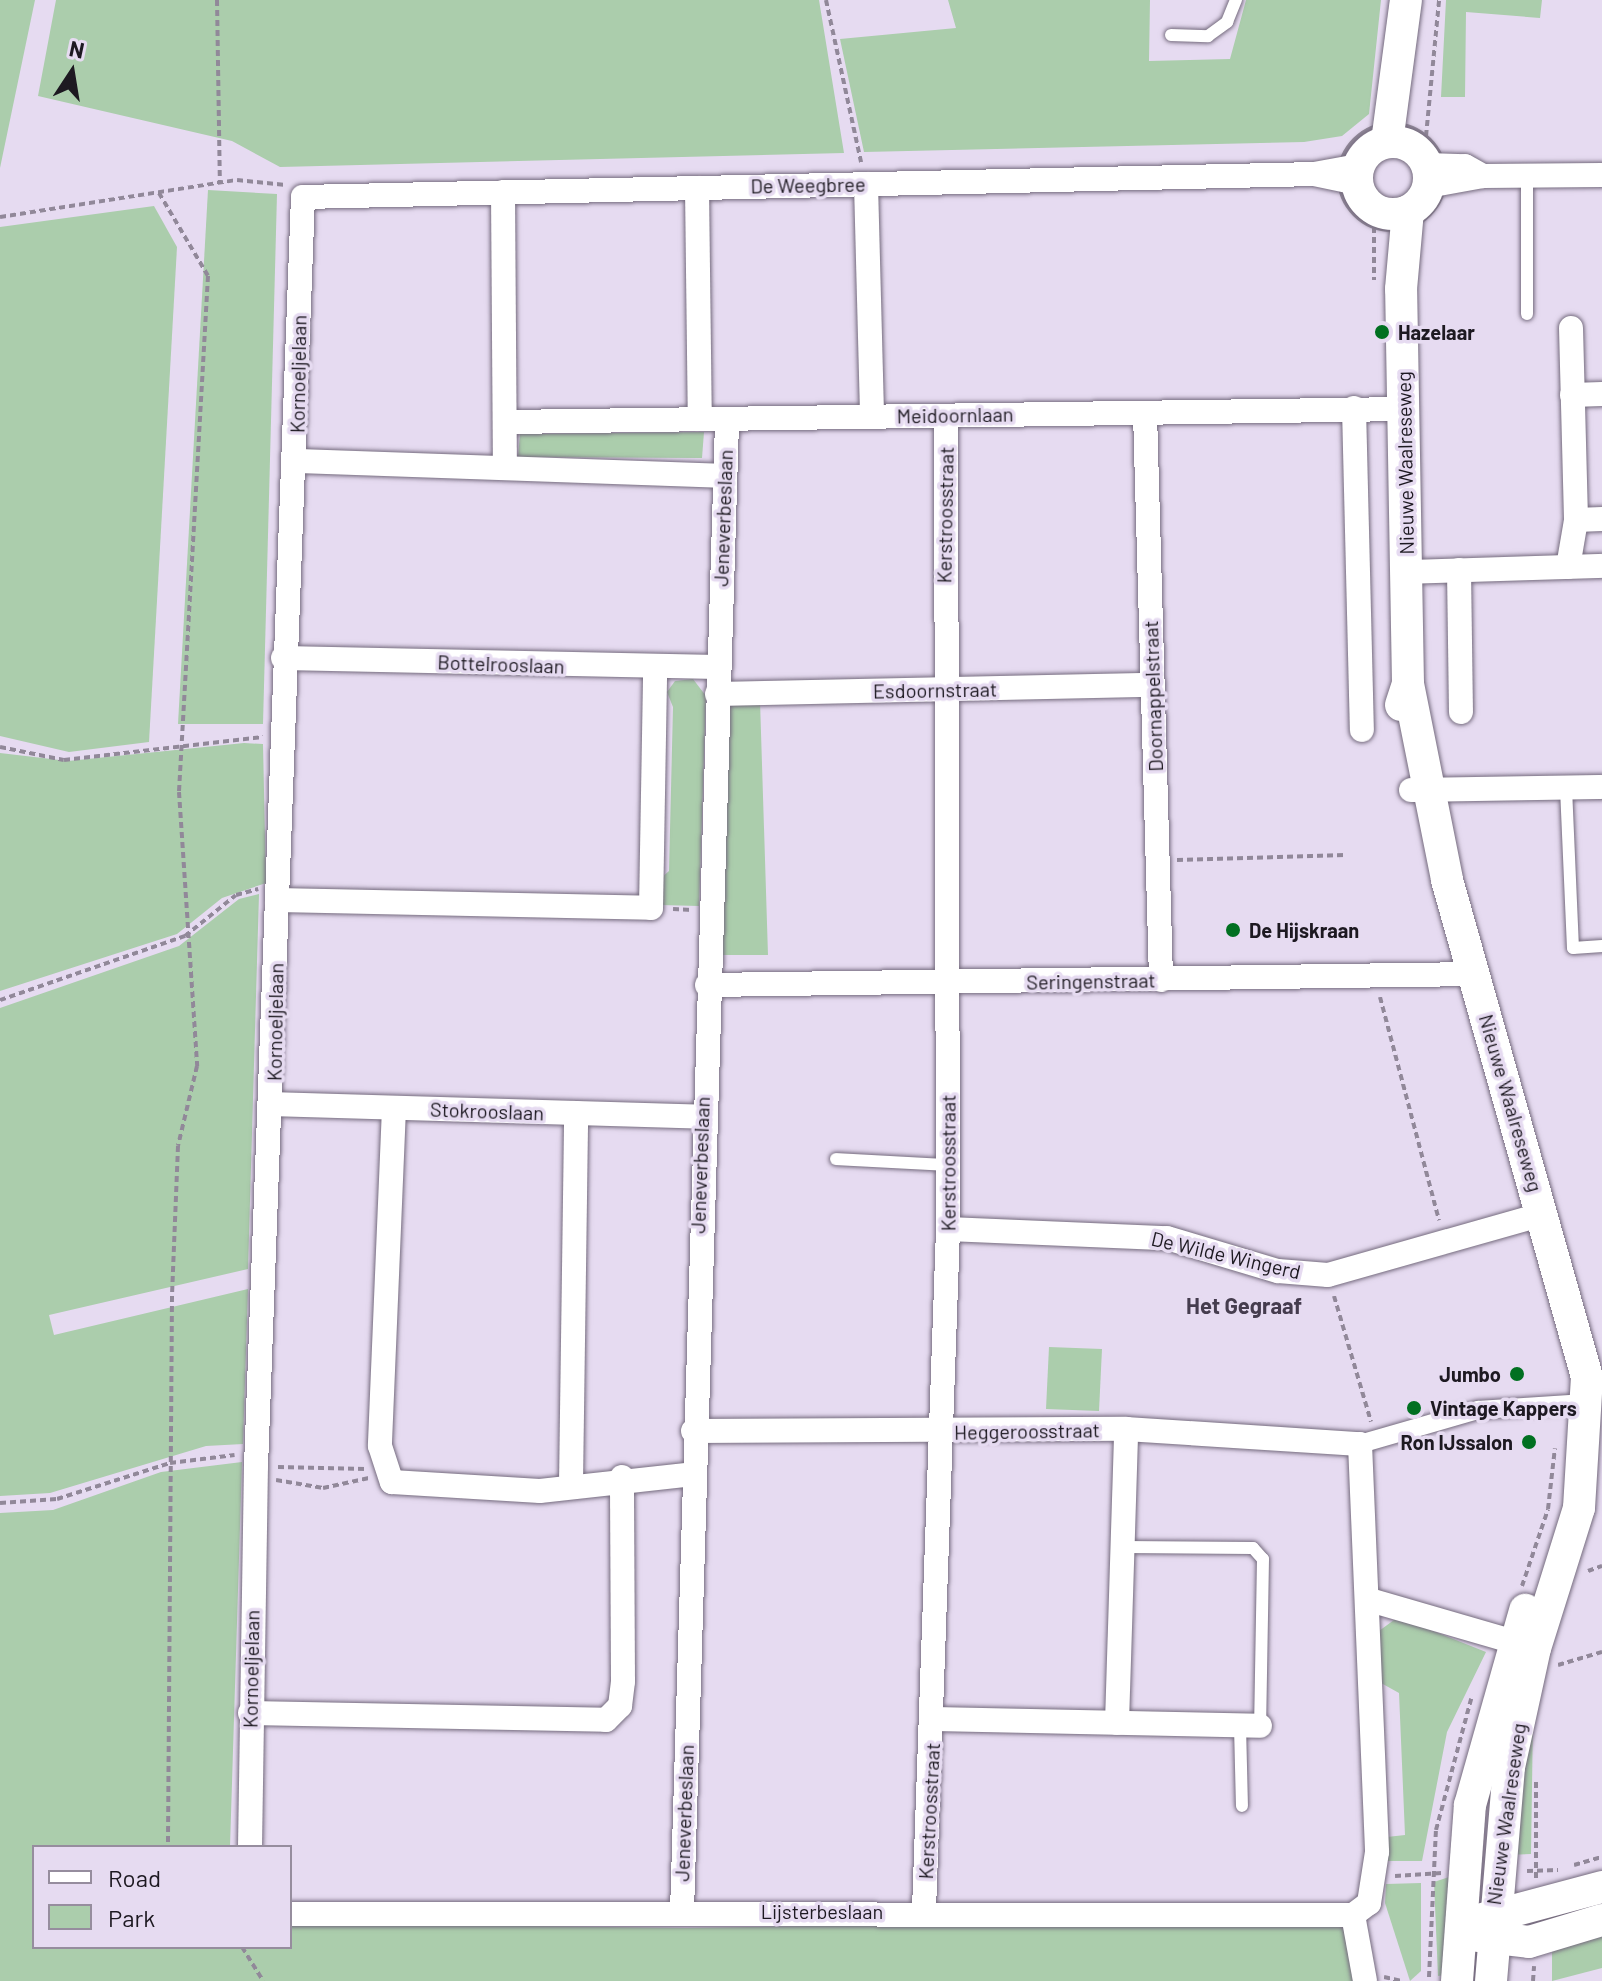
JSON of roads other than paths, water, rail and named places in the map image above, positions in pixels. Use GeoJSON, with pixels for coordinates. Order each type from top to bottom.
{"type":"FeatureCollection","features":[{"type":"Feature","properties":{"kind":"street"},"geometry":{"type":"LineString","coordinates":[[1406,0],[1403,45],[1408,150],[1389,217],[1366,202],[1351,174],[1408,150],[1483,176],[1602,175]]}},
{"type":"Feature","properties":{"kind":"street","name":"De Weegbree"},"geometry":{"type":"LineString","coordinates":[[303,197],[1351,174]]}},
{"type":"Feature","properties":{"kind":"street"},"geometry":{"type":"LineString","coordinates":[[866,184],[872,417]]}},
{"type":"Feature","properties":{"kind":"street"},"geometry":{"type":"LineString","coordinates":[[697,188],[700,419]]}},
{"type":"Feature","properties":{"kind":"street"},"geometry":{"type":"LineString","coordinates":[[503,192],[505,468]]}},
{"type":"Feature","properties":{"kind":"street","name":"Kornoeljelaan"},"geometry":{"type":"LineString","coordinates":[[250,1845],[256,1466],[273,1104],[283,658],[296,461],[303,197]]}},
{"type":"Feature","properties":{"kind":"street","name":"Nieuwe Waalreseweg"},"geometry":{"type":"LineString","coordinates":[[1389,217],[1401,289],[1408,684],[1402,734],[1543,1214],[1572,1327],[1584,1402],[1558,1513],[1509,1767],[1492,1927],[1491,1981]]}},
{"type":"Feature","properties":{"kind":"street"},"geometry":{"type":"LineString","coordinates":[[1568,567],[1576,520],[1571,328]]}},
{"type":"Feature","properties":{"kind":"street"},"geometry":{"type":"LineString","coordinates":[[1572,395],[1602,394]]}},
{"type":"Feature","properties":{"kind":"street"},"geometry":{"type":"LineString","coordinates":[[1354,408],[1362,730]]}},
{"type":"Feature","properties":{"kind":"street","name":"Meidoornlaan"},"geometry":{"type":"LineString","coordinates":[[507,422],[1403,409]]}},
{"type":"Feature","properties":{"kind":"street","name":"Doornappelstraat"},"geometry":{"type":"LineString","coordinates":[[1145,413],[1161,980]]}},
{"type":"Feature","properties":{"kind":"street","name":"Kerstroosstraat"},"geometry":{"type":"LineString","coordinates":[[924,1910],[934,1719],[935,1433],[948,1229],[950,984],[943,690],[946,416]]}},
{"type":"Feature","properties":{"kind":"street","name":"Jeneverbeslaan"},"geometry":{"type":"LineString","coordinates":[[682,1912],[701,1117],[727,419]]}},
{"type":"Feature","properties":{"kind":"street"},"geometry":{"type":"LineString","coordinates":[[296,461],[723,476]]}},
{"type":"Feature","properties":{"kind":"street"},"geometry":{"type":"LineString","coordinates":[[1576,520],[1602,519]]}},
{"type":"Feature","properties":{"kind":"street"},"geometry":{"type":"LineString","coordinates":[[1407,572],[1602,566]]}},
{"type":"Feature","properties":{"kind":"street"},"geometry":{"type":"LineString","coordinates":[[1459,570],[1461,712]]}},
{"type":"Feature","properties":{"kind":"street","name":"Bottelrooslaan"},"geometry":{"type":"LineString","coordinates":[[283,658],[718,667]]}},
{"type":"Feature","properties":{"kind":"street"},"geometry":{"type":"LineString","coordinates":[[277,894],[651,908],[655,668]]}},
{"type":"Feature","properties":{"kind":"street","name":"Esdoornstraat"},"geometry":{"type":"LineString","coordinates":[[717,694],[1153,685]]}},
{"type":"Feature","properties":{"kind":"street"},"geometry":{"type":"LineString","coordinates":[[1419,788],[1602,787]]}},
{"type":"Feature","properties":{"kind":"street","name":"Seringenstraat"},"geometry":{"type":"LineString","coordinates":[[707,985],[1376,979],[1475,974]]}},
{"type":"Feature","properties":{"kind":"street","name":"Stokrooslaan"},"geometry":{"type":"LineString","coordinates":[[273,1104],[701,1117]]}},
{"type":"Feature","properties":{"kind":"street"},"geometry":{"type":"LineString","coordinates":[[394,1108],[384,1469],[392,1482],[413,1488],[540,1491],[622,1477],[693,1474]]}},
{"type":"Feature","properties":{"kind":"street"},"geometry":{"type":"LineString","coordinates":[[571,1484],[576,1113]]}},
{"type":"Feature","properties":{"kind":"street","name":"De Wilde Wingerd"},"geometry":{"type":"LineString","coordinates":[[948,1229],[1167,1238],[1278,1271],[1328,1275],[1446,1239],[1543,1214]]}},
{"type":"Feature","properties":{"kind":"street"},"geometry":{"type":"LineString","coordinates":[[1365,1981],[1353,1915],[1369,1903],[1377,1877],[1368,1442],[1478,1410],[1584,1402]]}},
{"type":"Feature","properties":{"kind":"street"},"geometry":{"type":"LineString","coordinates":[[1117,1723],[1126,1429]]}},
{"type":"Feature","properties":{"kind":"street","name":"Heggeroosstraat"},"geometry":{"type":"LineString","coordinates":[[693,1431],[935,1433],[1126,1429],[1368,1442]]}},
{"type":"Feature","properties":{"kind":"street"},"geometry":{"type":"LineString","coordinates":[[250,1713],[606,1720],[620,1706],[622,1477]]}},
{"type":"Feature","properties":{"kind":"street"},"geometry":{"type":"LineString","coordinates":[[1370,1600],[1532,1652]]}},
{"type":"Feature","properties":{"kind":"street","name":"Nieuwe Waalreseweg"},"geometry":{"type":"LineString","coordinates":[[1457,1981],[1456,1930],[1476,1773],[1532,1652]]}},
{"type":"Feature","properties":{"kind":"street"},"geometry":{"type":"LineString","coordinates":[[934,1719],[1250,1726]]}},
{"type":"Feature","properties":{"kind":"street"},"geometry":{"type":"LineString","coordinates":[[1456,1930],[1492,1927],[1602,1887]]}},
{"type":"Feature","properties":{"kind":"street","name":"Lijsterbeslaan"},"geometry":{"type":"LineString","coordinates":[[292,1914],[924,1910],[1353,1915]]}},
{"type":"Feature","properties":{"kind":"street"},"geometry":{"type":"LineString","coordinates":[[1492,1927],[1529,1942],[1602,1920]]}},
{"type":"Feature","properties":{"kind":"lane"},"geometry":{"type":"LineString","coordinates":[[1171,35],[1208,36],[1227,22],[1236,0]]}},
{"type":"Feature","properties":{"kind":"lane"},"geometry":{"type":"LineString","coordinates":[[1527,176],[1527,314]]}},
{"type":"Feature","properties":{"kind":"lane"},"geometry":{"type":"LineString","coordinates":[[1566,788],[1573,948],[1602,946]]}},
{"type":"Feature","properties":{"kind":"lane"},"geometry":{"type":"LineString","coordinates":[[836,1159],[948,1165]]}},
{"type":"Feature","properties":{"kind":"lane"},"geometry":{"type":"LineString","coordinates":[[1124,1547],[1253,1548],[1263,1559],[1242,1806]]}},
{"type":"Feature","properties":{"kind":"place","name":"Hazelaar"},"geometry":{"type":"Point","coordinates":[1382,332]}},
{"type":"Feature","properties":{"kind":"place","name":"De Hijskraan"},"geometry":{"type":"Point","coordinates":[1233,930]}},
{"type":"Feature","properties":{"kind":"place","name":"Jumbo"},"geometry":{"type":"Point","coordinates":[1517,1374]}},
{"type":"Feature","properties":{"kind":"place","name":"Vintage Kappers"},"geometry":{"type":"Point","coordinates":[1414,1408]}},
{"type":"Feature","properties":{"kind":"place","name":"Ron IJssalon"},"geometry":{"type":"Point","coordinates":[1529,1442]}},
{"type":"Feature","properties":{"kind":"district","name":"Het Gegraaf"},"geometry":{"type":"Point","coordinates":[1244,1306]}}]}
